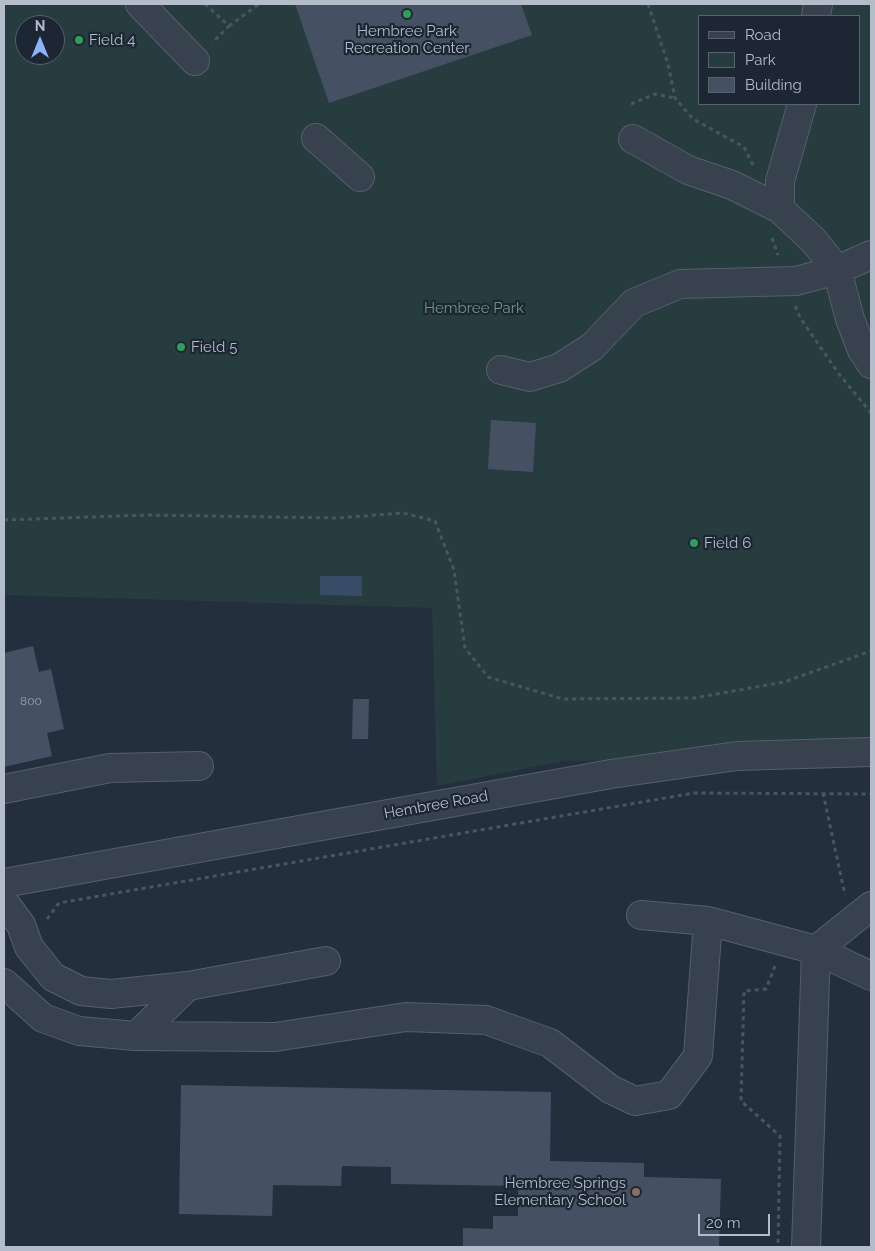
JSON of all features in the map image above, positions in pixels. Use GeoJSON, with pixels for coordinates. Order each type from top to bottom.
{"type":"FeatureCollection","features":[{"type":"Feature","properties":{"kind":"street"},"geometry":{"type":"LineString","coordinates":[[140,4],[195,61]]}},
{"type":"Feature","properties":{"kind":"street"},"geometry":{"type":"LineString","coordinates":[[780,209],[780,181],[802,105]]}},
{"type":"Feature","properties":{"kind":"street"},"geometry":{"type":"LineString","coordinates":[[316,138],[360,177]]}},
{"type":"Feature","properties":{"kind":"street"},"geometry":{"type":"LineString","coordinates":[[633,139],[688,170],[732,185],[780,209],[814,241],[837,270],[850,319],[862,350],[871,364]]}},
{"type":"Feature","properties":{"kind":"street"},"geometry":{"type":"LineString","coordinates":[[500,370],[530,377],[559,368],[592,348],[634,303],[680,284],[796,281],[837,270],[871,255]]}},
{"type":"Feature","properties":{"kind":"street","name":"Hembree Road"},"geometry":{"type":"LineString","coordinates":[[4,883],[611,774],[737,756],[871,752]]}},
{"type":"Feature","properties":{"kind":"street"},"geometry":{"type":"LineString","coordinates":[[4,789],[110,768],[199,766]]}},
{"type":"Feature","properties":{"kind":"street"},"geometry":{"type":"LineString","coordinates":[[4,902],[22,925],[29,947],[53,977],[81,991],[111,994],[188,986],[326,961]]}},
{"type":"Feature","properties":{"kind":"street"},"geometry":{"type":"LineString","coordinates":[[806,1247],[816,950],[859,903]]}},
{"type":"Feature","properties":{"kind":"street"},"geometry":{"type":"LineString","coordinates":[[641,915],[708,921],[816,950],[871,976]]}},
{"type":"Feature","properties":{"kind":"street"},"geometry":{"type":"LineString","coordinates":[[4,983],[43,1018],[79,1031],[136,1036],[274,1037],[406,1017],[486,1020],[550,1043],[610,1089],[635,1101],[669,1095],[698,1056],[708,921]]}},
{"type":"Feature","properties":{"kind":"street"},"geometry":{"type":"LineString","coordinates":[[136,1036],[188,986]]}},
{"type":"Feature","properties":{"kind":"path"},"geometry":{"type":"LineString","coordinates":[[205,4],[229,26]]}},
{"type":"Feature","properties":{"kind":"path"},"geometry":{"type":"LineString","coordinates":[[195,61],[229,26],[259,4]]}},
{"type":"Feature","properties":{"kind":"path"},"geometry":{"type":"LineString","coordinates":[[631,104],[655,94],[675,98]]}},
{"type":"Feature","properties":{"kind":"path"},"geometry":{"type":"LineString","coordinates":[[4,520],[148,515],[337,518],[403,513],[435,521],[454,570],[465,648],[488,677],[563,699],[694,698],[784,682],[871,651]]}},
{"type":"Feature","properties":{"kind":"path"},"geometry":{"type":"LineString","coordinates":[[22,925],[46,920],[59,903],[694,793],[871,794]]}},
{"type":"Feature","properties":{"kind":"path"},"geometry":{"type":"LineString","coordinates":[[823,793],[859,903]]}},
{"type":"Feature","properties":{"kind":"path"},"geometry":{"type":"LineString","coordinates":[[778,1247],[780,1136],[741,1102],[744,991],[766,989],[784,942]]}},
{"type":"Feature","properties":{"kind":"green space","name":"Hembree Park"},"geometry":{"type":"Polygon","coordinates":[[[4,4],[871,4],[871,753],[801,759],[564,761],[437,786],[432,608],[4,595],[4,4]]]}},
{"type":"Feature","properties":{"kind":"water"},"geometry":{"type":"Polygon","coordinates":[[[320,576],[362,576],[362,596],[320,595],[320,576]]]}},
{"type":"Feature","properties":{"kind":"building"},"geometry":{"type":"Polygon","coordinates":[[[295,4],[521,4],[532,35],[329,103],[295,4]]]}},
{"type":"Feature","properties":{"kind":"building"},"geometry":{"type":"Polygon","coordinates":[[[491,420],[536,423],[533,472],[488,469],[491,420]]]}},
{"type":"Feature","properties":{"kind":"building"},"geometry":{"type":"Polygon","coordinates":[[[33,646],[39,672],[51,669],[64,729],[47,733],[52,756],[4,767],[4,653],[33,646]]]}},
{"type":"Feature","properties":{"kind":"building"},"geometry":{"type":"Polygon","coordinates":[[[353,699],[369,699],[368,739],[352,739],[353,699]]]}},
{"type":"Feature","properties":{"kind":"building"},"geometry":{"type":"Polygon","coordinates":[[[181,1085],[551,1092],[550,1161],[644,1163],[644,1177],[721,1179],[719,1247],[463,1247],[463,1228],[493,1229],[493,1216],[518,1216],[518,1186],[391,1184],[391,1167],[342,1166],[341,1186],[273,1185],[272,1216],[179,1214],[181,1085]]]}},
{"type":"Feature","properties":{"kind":"place","name":"Hembree Park Recreation Center"},"geometry":{"type":"Point","coordinates":[407,14]}},
{"type":"Feature","properties":{"kind":"place","name":"Field 4"},"geometry":{"type":"Point","coordinates":[79,40]}},
{"type":"Feature","properties":{"kind":"place","name":"Field 5"},"geometry":{"type":"Point","coordinates":[181,347]}},
{"type":"Feature","properties":{"kind":"place","name":"Field 6"},"geometry":{"type":"Point","coordinates":[694,543]}},
{"type":"Feature","properties":{"kind":"place","name":"Hembree Springs Elementary School"},"geometry":{"type":"Point","coordinates":[636,1192]}}]}
